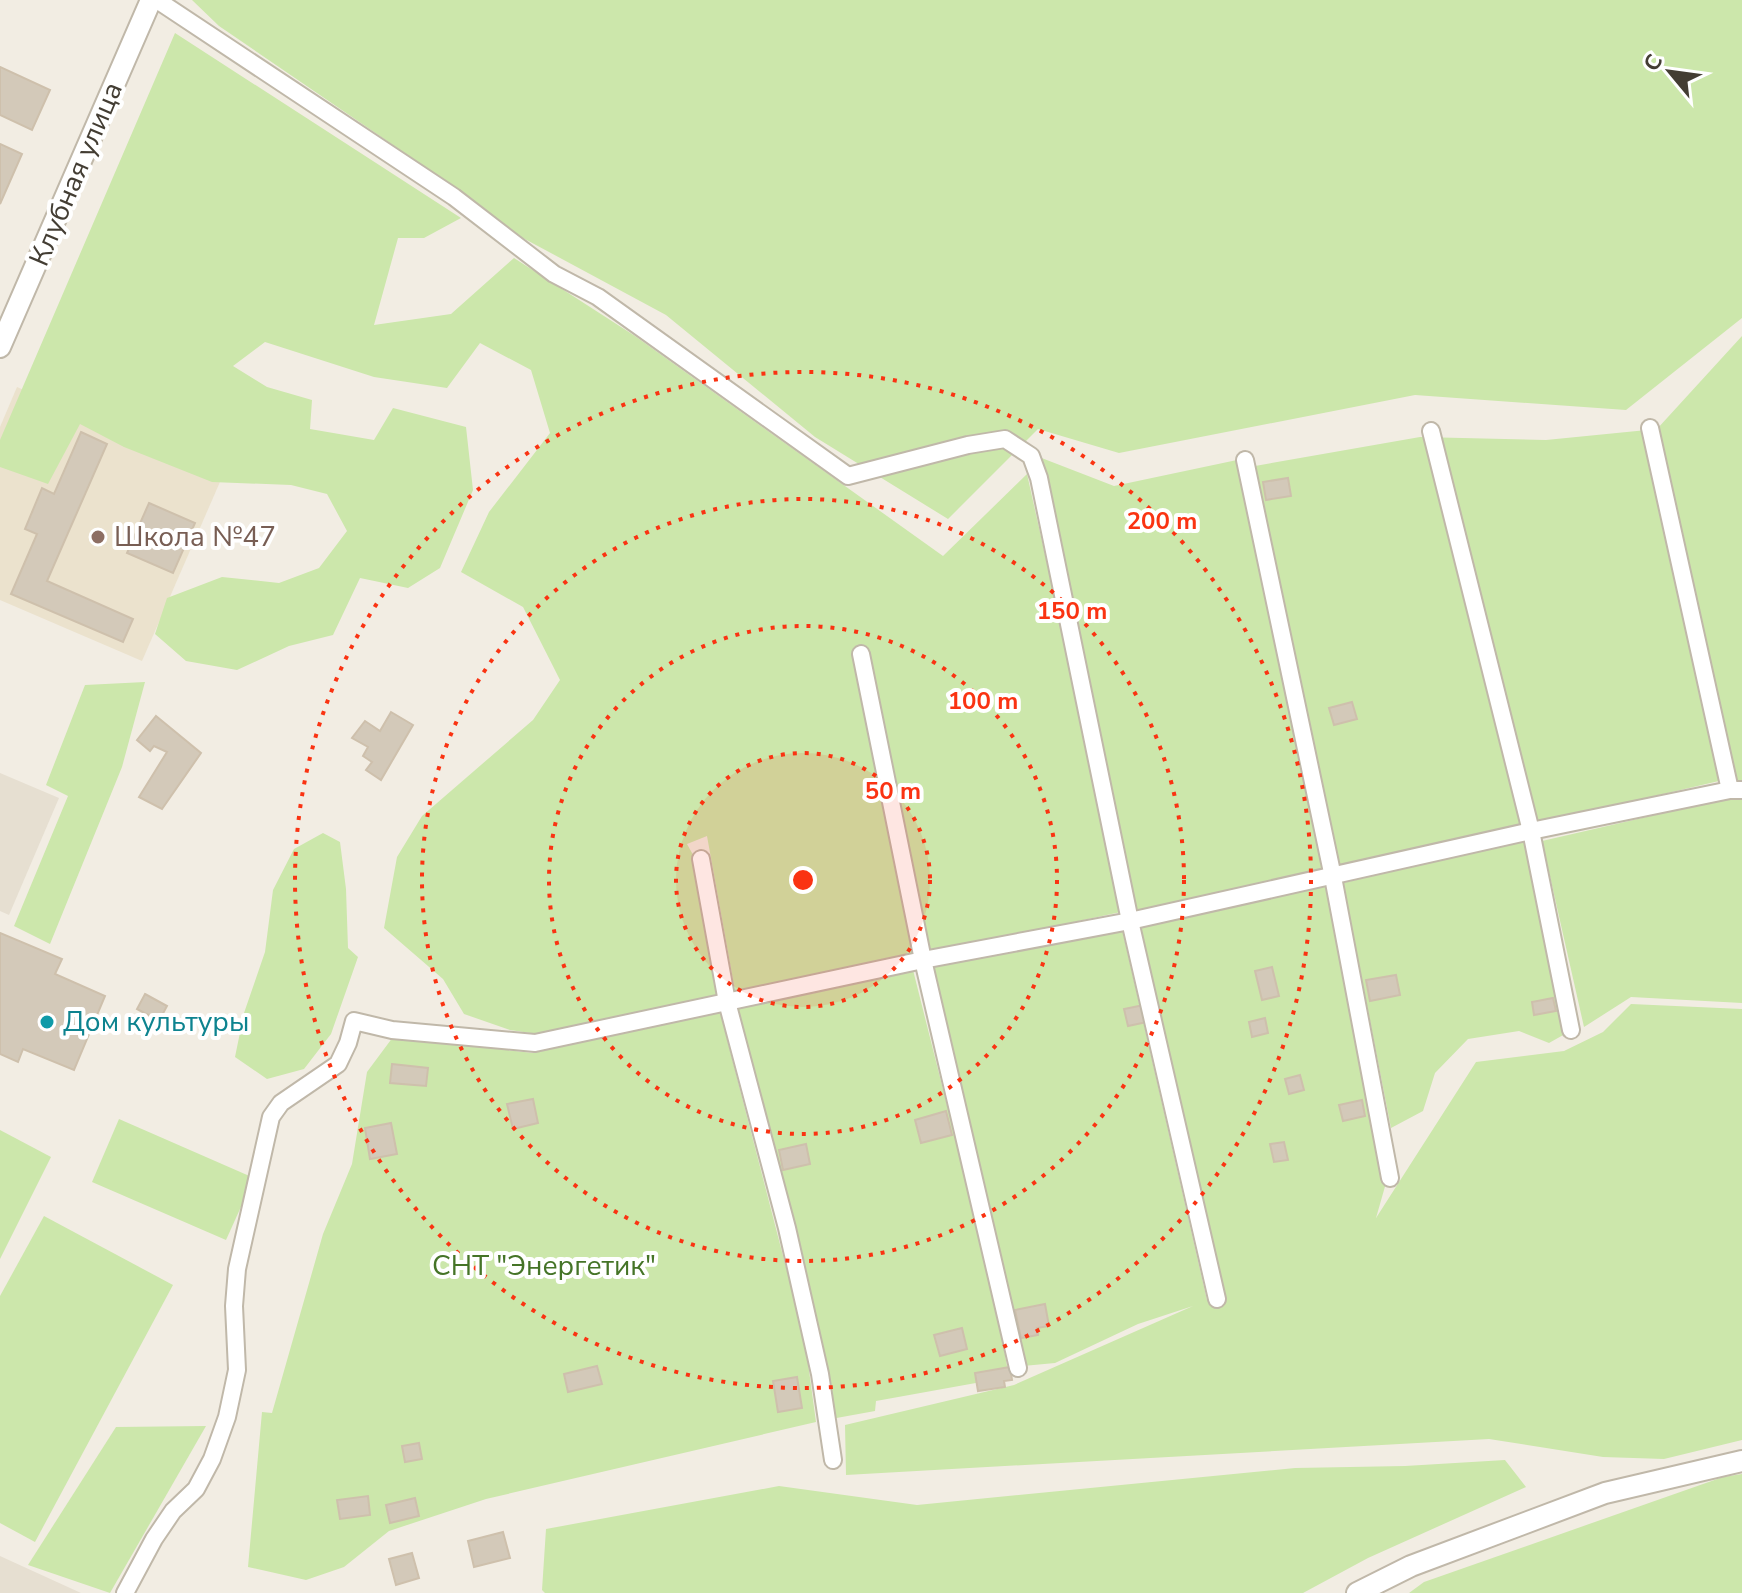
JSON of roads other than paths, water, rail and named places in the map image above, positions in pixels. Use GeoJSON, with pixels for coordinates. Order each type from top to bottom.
{"type":"FeatureCollection","features":[{"type":"Feature","properties":{"kind":"street","name":"Клубная улица"},"geometry":{"type":"LineString","coordinates":[[0,347],[6,319],[154,0]]}},
{"type":"Feature","properties":{"kind":"street"},"geometry":{"type":"LineString","coordinates":[[154,0],[454,197],[554,274],[598,297],[848,476],[968,445],[1005,439],[1031,456],[1039,478],[1130,921],[1217,1299]]}},
{"type":"Feature","properties":{"kind":"street"},"geometry":{"type":"LineString","coordinates":[[125,1593],[166,1520],[196,1489],[212,1459],[227,1417],[237,1370],[234,1306],[237,1269],[271,1117],[281,1103],[338,1064],[354,1021],[392,1030],[535,1043],[923,960],[1130,921],[1531,831],[1736,790],[1650,428]]}},
{"type":"Feature","properties":{"kind":"street"},"geometry":{"type":"LineString","coordinates":[[1431,431],[1531,831],[1571,1030]]}},
{"type":"Feature","properties":{"kind":"street"},"geometry":{"type":"LineString","coordinates":[[1245,460],[1333,877],[1390,1178]]}},
{"type":"Feature","properties":{"kind":"street"},"geometry":{"type":"LineString","coordinates":[[861,654],[923,960],[1018,1368]]}},
{"type":"Feature","properties":{"kind":"street"},"geometry":{"type":"LineString","coordinates":[[701,859],[727,1002],[790,1243],[820,1374],[833,1460]]}},
{"type":"Feature","properties":{"kind":"street"},"geometry":{"type":"LineString","coordinates":[[1357,1593],[1411,1566],[1605,1493],[1742,1461]]}},
{"type":"Feature","properties":{"kind":"place","name":"Школа №47"},"geometry":{"type":"Point","coordinates":[98,537]}},
{"type":"Feature","properties":{"kind":"place","name":"Дом культуры"},"geometry":{"type":"Point","coordinates":[47,1022]}},
{"type":"Feature","properties":{"kind":"park label","name":"СНТ \"Энергетик\""},"geometry":{"type":"Point","coordinates":[544,1266]}}]}
